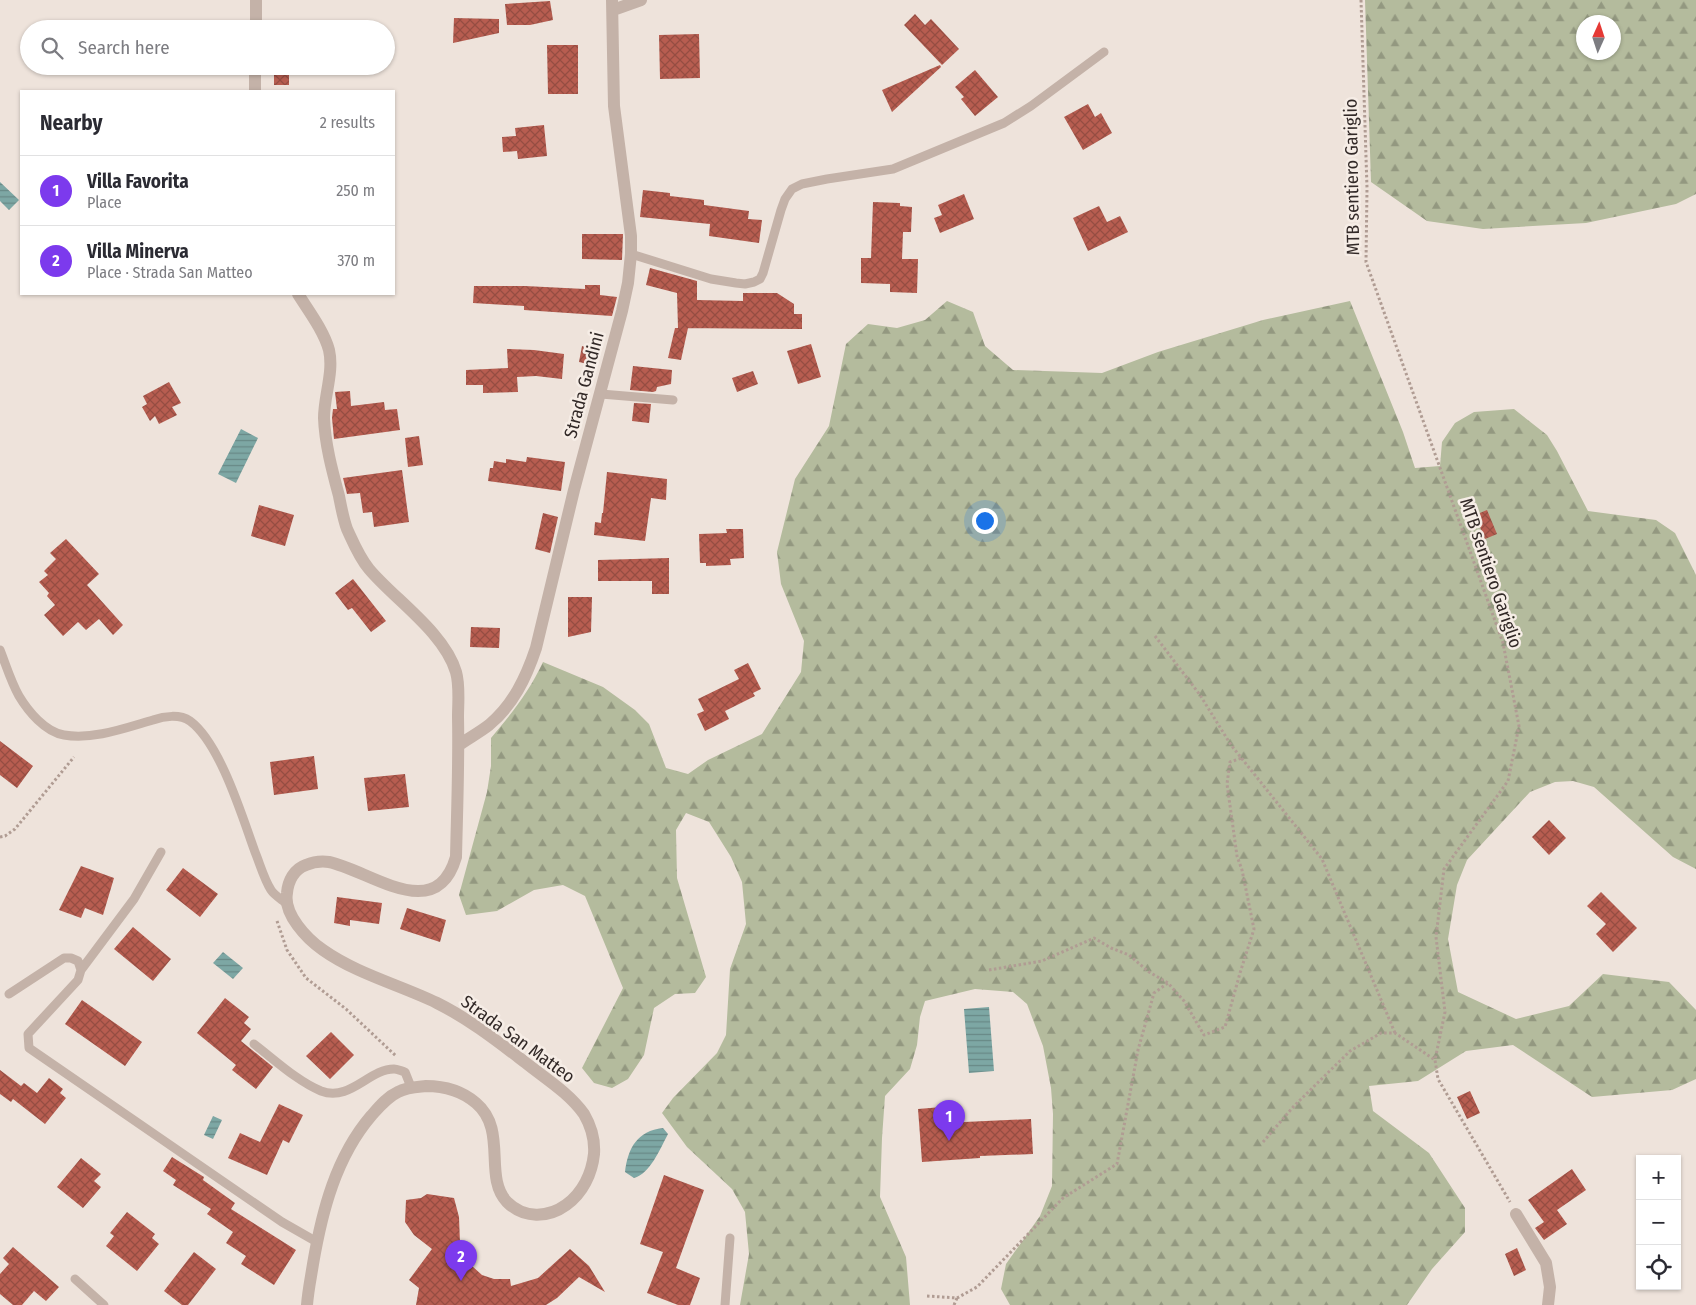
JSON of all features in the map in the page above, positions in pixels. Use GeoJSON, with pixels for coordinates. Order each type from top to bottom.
{"type":"FeatureCollection","features":[{"type":"Feature","properties":{"kind":"street"},"geometry":{"type":"LineString","coordinates":[[256,0],[256,20]]}},
{"type":"Feature","properties":{"kind":"street"},"geometry":{"type":"LineString","coordinates":[[612,5],[641,0]]}},
{"type":"Feature","properties":{"kind":"street","name":"Strada Gandini"},"geometry":{"type":"LineString","coordinates":[[459,745],[488,726],[500,715],[517,693],[527,673],[536,648],[626,292],[631,254],[629,215],[614,106],[612,5]]}},
{"type":"Feature","properties":{"kind":"street"},"geometry":{"type":"LineString","coordinates":[[255,90],[256,75]]}},
{"type":"Feature","properties":{"kind":"street"},"geometry":{"type":"LineString","coordinates":[[286,903],[287,890],[292,876],[299,867],[314,862],[339,865],[392,887],[408,891],[434,888],[444,880],[452,870],[456,858],[459,745],[458,688],[456,672],[450,660],[415,614],[368,568],[355,546],[347,527],[330,461],[324,418],[325,398],[330,372],[329,350],[299,295]]}},
{"type":"Feature","properties":{"kind":"street","name":"Strada San Matteo"},"geometry":{"type":"LineString","coordinates":[[286,903],[296,923],[308,938],[322,949],[340,961],[438,1004],[479,1028],[560,1089],[574,1101],[586,1117],[592,1133],[594,1146],[593,1163],[581,1191],[569,1203],[553,1213],[532,1215],[518,1210],[505,1200],[499,1189],[493,1128],[486,1113],[475,1102],[456,1090],[434,1086],[411,1087],[395,1093],[380,1105],[357,1133],[341,1162],[331,1188],[317,1242],[307,1305]]}},
{"type":"Feature","properties":{"kind":"street"},"geometry":{"type":"LineString","coordinates":[[1516,1214],[1546,1263],[1550,1287],[1548,1305]]}},
{"type":"Feature","properties":{"kind":"lane"},"geometry":{"type":"LineString","coordinates":[[631,254],[711,279],[745,284],[760,279],[764,273],[781,210],[785,199],[792,189],[802,184],[827,179],[893,169],[1004,123],[1031,106],[1104,52]]}},
{"type":"Feature","properties":{"kind":"lane"},"geometry":{"type":"LineString","coordinates":[[601,394],[673,400]]}},
{"type":"Feature","properties":{"kind":"lane"},"geometry":{"type":"LineString","coordinates":[[0,650],[18,695],[31,712],[50,729],[63,735],[80,736],[108,733],[160,718],[175,716],[188,720],[202,732],[214,751],[232,790],[272,892],[286,903]]}},
{"type":"Feature","properties":{"kind":"lane"},"geometry":{"type":"LineString","coordinates":[[161,852],[134,899],[81,970],[78,980],[28,1034],[29,1048],[282,1222],[317,1242]]}},
{"type":"Feature","properties":{"kind":"lane"},"geometry":{"type":"LineString","coordinates":[[9,994],[64,958],[78,960],[81,970]]}},
{"type":"Feature","properties":{"kind":"lane"},"geometry":{"type":"LineString","coordinates":[[254,1044],[302,1080],[322,1091],[335,1093],[352,1089],[384,1070],[395,1069],[405,1072],[411,1087]]}},
{"type":"Feature","properties":{"kind":"lane"},"geometry":{"type":"LineString","coordinates":[[725,1305],[730,1238]]}},
{"type":"Feature","properties":{"kind":"lane"},"geometry":{"type":"LineString","coordinates":[[75,1279],[104,1305]]}},
{"type":"Feature","properties":{"kind":"path","name":"MTB sentiero Gariglio"},"geometry":{"type":"LineString","coordinates":[[1361,0],[1366,262],[1503,643],[1519,726],[1508,781],[1444,870],[1436,937],[1444,1012],[1434,1060],[1438,1079],[1516,1214]]}},
{"type":"Feature","properties":{"kind":"path"},"geometry":{"type":"LineString","coordinates":[[1155,636],[1200,695],[1231,745],[1322,859],[1394,1034]]}},
{"type":"Feature","properties":{"kind":"path"},"geometry":{"type":"LineString","coordinates":[[0,837],[15,829],[74,757]]}},
{"type":"Feature","properties":{"kind":"path"},"geometry":{"type":"LineString","coordinates":[[989,970],[1042,961],[1094,938],[1129,955],[1149,972],[1168,983],[1184,1001],[1204,1034],[1225,1027],[1254,929],[1242,870],[1237,856],[1227,784],[1230,762],[1242,758]]}},
{"type":"Feature","properties":{"kind":"path"},"geometry":{"type":"LineString","coordinates":[[286,903],[275,913],[278,925],[287,950],[306,978],[346,1009],[398,1058],[405,1072]]}},
{"type":"Feature","properties":{"kind":"path"},"geometry":{"type":"LineString","coordinates":[[927,1296],[957,1298],[977,1287],[1063,1198],[1117,1164],[1138,1050],[1154,994],[1168,983]]}},
{"type":"Feature","properties":{"kind":"path"},"geometry":{"type":"LineString","coordinates":[[1263,1142],[1294,1106],[1350,1051],[1381,1033],[1394,1034],[1434,1060]]}},
{"type":"Feature","properties":{"kind":"path"},"geometry":{"type":"LineString","coordinates":[[954,1305],[957,1298]]}},
{"type":"Feature","properties":{"kind":"green space"},"geometry":{"type":"Polygon","coordinates":[[[1365,0],[1696,0],[1696,194],[1676,204],[1586,223],[1483,229],[1427,221],[1371,182],[1365,0]]]}},
{"type":"Feature","properties":{"kind":"green space"},"geometry":{"type":"Polygon","coordinates":[[[947,301],[973,312],[985,346],[1013,370],[1102,373],[1158,352],[1263,320],[1350,301],[1403,432],[1415,468],[1440,466],[1442,442],[1455,423],[1474,412],[1514,409],[1547,435],[1588,511],[1656,520],[1675,533],[1696,575],[1696,869],[1673,857],[1594,787],[1573,781],[1555,782],[1530,792],[1467,860],[1457,885],[1448,939],[1458,992],[1516,1019],[1569,1006],[1603,974],[1669,982],[1696,1010],[1696,1079],[1672,1090],[1592,1097],[1513,1045],[1466,1051],[1418,1081],[1369,1086],[1373,1111],[1429,1153],[1465,1208],[1465,1232],[1432,1269],[1407,1305],[1010,1305],[1001,1289],[1006,1264],[1040,1216],[1052,1186],[1053,1114],[1051,1088],[1043,1046],[1027,1004],[1013,992],[975,989],[925,1001],[920,1017],[917,1045],[910,1069],[885,1096],[880,1197],[906,1257],[910,1305],[740,1305],[749,1254],[745,1212],[732,1189],[687,1147],[662,1113],[673,1098],[717,1053],[726,1035],[730,969],[746,924],[742,882],[731,857],[709,822],[686,813],[676,830],[677,878],[706,977],[695,993],[675,994],[654,1008],[644,1055],[628,1079],[612,1088],[594,1083],[582,1068],[623,988],[585,896],[563,885],[534,890],[497,911],[466,915],[459,895],[487,792],[491,766],[491,738],[520,702],[543,662],[603,687],[635,710],[649,724],[666,768],[688,774],[708,760],[762,734],[801,672],[804,641],[781,584],[777,552],[795,479],[829,426],[846,344],[868,324],[897,328],[925,320],[947,301]]]}},
{"type":"Feature","properties":{"kind":"water"},"geometry":{"type":"Polygon","coordinates":[[[0,182],[19,200],[9,210],[0,201],[0,182]]]}},
{"type":"Feature","properties":{"kind":"water"},"geometry":{"type":"Polygon","coordinates":[[[241,429],[258,438],[236,483],[218,474],[241,429]]]}},
{"type":"Feature","properties":{"kind":"water"},"geometry":{"type":"Polygon","coordinates":[[[223,952],[243,968],[233,979],[213,963],[223,952]]]}},
{"type":"Feature","properties":{"kind":"water"},"geometry":{"type":"Polygon","coordinates":[[[989,1007],[994,1071],[969,1073],[964,1009],[989,1007]]]}},
{"type":"Feature","properties":{"kind":"water"},"geometry":{"type":"Polygon","coordinates":[[[213,1116],[222,1120],[213,1139],[204,1135],[213,1116]]]}},
{"type":"Feature","properties":{"kind":"water"},"geometry":{"type":"Polygon","coordinates":[[[663,1128],[668,1134],[645,1172],[634,1178],[625,1172],[631,1148],[635,1142],[647,1133],[663,1128]]]}},
{"type":"Feature","properties":{"kind":"building"},"geometry":{"type":"Polygon","coordinates":[[[550,1],[553,20],[530,25],[507,25],[505,4],[550,1]]]}},
{"type":"Feature","properties":{"kind":"building"},"geometry":{"type":"Polygon","coordinates":[[[915,14],[925,25],[931,19],[959,49],[942,65],[904,25],[915,14]]]}},
{"type":"Feature","properties":{"kind":"building"},"geometry":{"type":"Polygon","coordinates":[[[454,18],[499,19],[499,33],[453,43],[454,18]]]}},
{"type":"Feature","properties":{"kind":"building"},"geometry":{"type":"Polygon","coordinates":[[[699,34],[700,78],[660,79],[659,35],[699,34]]]}},
{"type":"Feature","properties":{"kind":"building"},"geometry":{"type":"Polygon","coordinates":[[[547,45],[578,45],[578,94],[548,94],[547,45]]]}},
{"type":"Feature","properties":{"kind":"building"},"geometry":{"type":"Polygon","coordinates":[[[940,65],[941,67],[892,112],[882,90],[940,65]]]}},
{"type":"Feature","properties":{"kind":"building"},"geometry":{"type":"Polygon","coordinates":[[[975,70],[998,97],[975,116],[961,99],[964,97],[955,87],[975,70]]]}},
{"type":"Feature","properties":{"kind":"building"},"geometry":{"type":"Polygon","coordinates":[[[274,75],[289,75],[289,85],[274,85],[274,75]]]}},
{"type":"Feature","properties":{"kind":"building"},"geometry":{"type":"Polygon","coordinates":[[[1088,104],[1095,117],[1101,113],[1112,133],[1083,150],[1064,117],[1088,104]]]}},
{"type":"Feature","properties":{"kind":"building"},"geometry":{"type":"Polygon","coordinates":[[[544,125],[547,156],[518,159],[517,151],[503,152],[502,137],[516,136],[515,128],[544,125]]]}},
{"type":"Feature","properties":{"kind":"building"},"geometry":{"type":"Polygon","coordinates":[[[643,190],[670,193],[670,196],[704,200],[704,205],[749,211],[748,219],[762,220],[759,243],[709,236],[710,224],[640,217],[643,190]]]}},
{"type":"Feature","properties":{"kind":"building"},"geometry":{"type":"Polygon","coordinates":[[[964,194],[974,219],[940,233],[934,218],[942,215],[938,205],[964,194]]]}},
{"type":"Feature","properties":{"kind":"building"},"geometry":{"type":"Polygon","coordinates":[[[873,202],[900,203],[900,206],[912,207],[911,232],[903,232],[902,259],[918,259],[917,293],[890,292],[890,284],[861,283],[861,258],[871,258],[873,202]]]}},
{"type":"Feature","properties":{"kind":"building"},"geometry":{"type":"Polygon","coordinates":[[[1099,206],[1107,222],[1120,216],[1128,232],[1088,251],[1073,218],[1099,206]]]}},
{"type":"Feature","properties":{"kind":"building"},"geometry":{"type":"Polygon","coordinates":[[[582,234],[623,234],[622,260],[582,259],[582,234]]]}},
{"type":"Feature","properties":{"kind":"building"},"geometry":{"type":"Polygon","coordinates":[[[650,268],[697,281],[697,300],[743,301],[743,293],[777,293],[794,304],[794,314],[802,314],[802,329],[688,328],[681,360],[668,358],[675,328],[678,328],[677,293],[646,285],[650,268]]]}},
{"type":"Feature","properties":{"kind":"building"},"geometry":{"type":"Polygon","coordinates":[[[585,285],[600,285],[600,295],[617,297],[612,316],[524,310],[524,306],[473,303],[474,286],[585,289],[585,285]]]}},
{"type":"Feature","properties":{"kind":"building"},"geometry":{"type":"Polygon","coordinates":[[[811,344],[821,377],[798,384],[787,351],[811,344]]]}},
{"type":"Feature","properties":{"kind":"building"},"geometry":{"type":"Polygon","coordinates":[[[582,346],[596,349],[592,365],[579,362],[582,346]]]}},
{"type":"Feature","properties":{"kind":"building"},"geometry":{"type":"Polygon","coordinates":[[[507,349],[564,354],[562,379],[536,376],[517,377],[518,392],[483,393],[483,385],[466,385],[466,370],[508,368],[507,349]]]}},
{"type":"Feature","properties":{"kind":"building"},"geometry":{"type":"Polygon","coordinates":[[[633,366],[672,370],[671,384],[657,387],[656,391],[653,392],[630,390],[633,366]]]}},
{"type":"Feature","properties":{"kind":"building"},"geometry":{"type":"Polygon","coordinates":[[[753,371],[758,384],[737,392],[732,378],[753,371]]]}},
{"type":"Feature","properties":{"kind":"building"},"geometry":{"type":"Polygon","coordinates":[[[169,382],[181,403],[172,407],[177,415],[159,424],[155,416],[150,421],[142,407],[147,404],[143,396],[169,382]]]}},
{"type":"Feature","properties":{"kind":"building"},"geometry":{"type":"Polygon","coordinates":[[[350,391],[351,406],[384,402],[385,410],[397,409],[400,430],[334,439],[332,418],[333,409],[337,409],[335,392],[350,391]]]}},
{"type":"Feature","properties":{"kind":"building"},"geometry":{"type":"Polygon","coordinates":[[[634,403],[651,404],[649,423],[632,421],[634,403]]]}},
{"type":"Feature","properties":{"kind":"building"},"geometry":{"type":"Polygon","coordinates":[[[419,436],[423,465],[408,467],[405,438],[419,436]]]}},
{"type":"Feature","properties":{"kind":"building"},"geometry":{"type":"Polygon","coordinates":[[[527,457],[565,462],[561,491],[488,481],[490,468],[493,468],[494,461],[506,463],[506,459],[526,462],[527,457]]]}},
{"type":"Feature","properties":{"kind":"building"},"geometry":{"type":"Polygon","coordinates":[[[402,470],[409,522],[374,527],[372,512],[363,513],[360,493],[347,494],[343,478],[402,470]]]}},
{"type":"Feature","properties":{"kind":"building"},"geometry":{"type":"Polygon","coordinates":[[[607,472],[667,479],[666,500],[651,498],[645,541],[594,535],[595,522],[601,523],[607,472]]]}},
{"type":"Feature","properties":{"kind":"building"},"geometry":{"type":"Polygon","coordinates":[[[259,505],[294,515],[285,546],[251,536],[259,505]]]}},
{"type":"Feature","properties":{"kind":"building"},"geometry":{"type":"Polygon","coordinates":[[[1487,510],[1497,534],[1485,539],[1475,515],[1487,510]]]}},
{"type":"Feature","properties":{"kind":"building"},"geometry":{"type":"Polygon","coordinates":[[[543,513],[558,517],[550,553],[535,549],[543,513]]]}},
{"type":"Feature","properties":{"kind":"building"},"geometry":{"type":"Polygon","coordinates":[[[726,529],[743,529],[744,558],[730,559],[731,565],[706,566],[706,563],[700,563],[699,534],[727,533],[726,529]]]}},
{"type":"Feature","properties":{"kind":"building"},"geometry":{"type":"Polygon","coordinates":[[[66,539],[99,574],[87,585],[123,625],[113,635],[99,619],[86,630],[78,622],[63,636],[44,615],[55,605],[47,596],[49,593],[39,582],[48,575],[44,571],[56,559],[50,553],[66,539]]]}},
{"type":"Feature","properties":{"kind":"building"},"geometry":{"type":"Polygon","coordinates":[[[669,558],[669,594],[652,594],[652,581],[598,581],[598,560],[669,558]]]}},
{"type":"Feature","properties":{"kind":"building"},"geometry":{"type":"Polygon","coordinates":[[[353,579],[386,621],[371,632],[352,608],[348,610],[335,593],[353,579]]]}},
{"type":"Feature","properties":{"kind":"building"},"geometry":{"type":"Polygon","coordinates":[[[568,597],[592,597],[591,632],[568,637],[568,597]]]}},
{"type":"Feature","properties":{"kind":"building"},"geometry":{"type":"Polygon","coordinates":[[[471,627],[500,628],[499,648],[470,647],[471,627]]]}},
{"type":"Feature","properties":{"kind":"building"},"geometry":{"type":"Polygon","coordinates":[[[748,663],[761,689],[753,693],[755,696],[725,711],[729,719],[705,731],[697,714],[704,711],[698,699],[739,679],[734,670],[748,663]]]}},
{"type":"Feature","properties":{"kind":"building"},"geometry":{"type":"Polygon","coordinates":[[[0,741],[33,766],[17,788],[0,775],[0,741]]]}},
{"type":"Feature","properties":{"kind":"building"},"geometry":{"type":"Polygon","coordinates":[[[314,756],[318,789],[274,795],[270,762],[314,756]]]}},
{"type":"Feature","properties":{"kind":"building"},"geometry":{"type":"Polygon","coordinates":[[[405,774],[409,807],[368,811],[364,778],[405,774]]]}},
{"type":"Feature","properties":{"kind":"building"},"geometry":{"type":"Polygon","coordinates":[[[1549,820],[1566,838],[1549,855],[1532,837],[1549,820]]]}},
{"type":"Feature","properties":{"kind":"building"},"geometry":{"type":"Polygon","coordinates":[[[81,866],[114,878],[103,915],[85,908],[81,918],[59,910],[81,866]]]}},
{"type":"Feature","properties":{"kind":"building"},"geometry":{"type":"Polygon","coordinates":[[[183,868],[218,894],[200,917],[166,890],[183,868]]]}},
{"type":"Feature","properties":{"kind":"building"},"geometry":{"type":"Polygon","coordinates":[[[1601,892],[1637,928],[1613,952],[1596,934],[1606,924],[1587,906],[1601,892]]]}},
{"type":"Feature","properties":{"kind":"building"},"geometry":{"type":"Polygon","coordinates":[[[337,897],[382,903],[379,924],[350,920],[350,926],[334,923],[337,897]]]}},
{"type":"Feature","properties":{"kind":"building"},"geometry":{"type":"Polygon","coordinates":[[[407,908],[446,920],[440,942],[400,929],[407,908]]]}},
{"type":"Feature","properties":{"kind":"building"},"geometry":{"type":"Polygon","coordinates":[[[133,927],[171,959],[153,981],[114,949],[133,927]]]}},
{"type":"Feature","properties":{"kind":"building"},"geometry":{"type":"Polygon","coordinates":[[[225,998],[249,1017],[244,1023],[251,1029],[241,1041],[273,1067],[256,1089],[232,1070],[236,1065],[197,1033],[225,998]]]}},
{"type":"Feature","properties":{"kind":"building"},"geometry":{"type":"Polygon","coordinates":[[[82,1000],[142,1042],[125,1066],[65,1024],[82,1000]]]}},
{"type":"Feature","properties":{"kind":"building"},"geometry":{"type":"Polygon","coordinates":[[[331,1032],[354,1055],[330,1079],[306,1056],[331,1032]]]}},
{"type":"Feature","properties":{"kind":"building"},"geometry":{"type":"Polygon","coordinates":[[[0,1070],[21,1086],[24,1083],[37,1093],[49,1078],[63,1089],[60,1093],[66,1098],[45,1124],[13,1099],[11,1102],[0,1094],[0,1070]]]}},
{"type":"Feature","properties":{"kind":"building"},"geometry":{"type":"Polygon","coordinates":[[[1470,1091],[1480,1113],[1467,1119],[1457,1097],[1470,1091]]]}},
{"type":"Feature","properties":{"kind":"building"},"geometry":{"type":"Polygon","coordinates":[[[279,1104],[303,1115],[289,1143],[283,1140],[267,1175],[228,1158],[240,1133],[260,1142],[279,1104]]]}},
{"type":"Feature","properties":{"kind":"building"},"geometry":{"type":"Polygon","coordinates":[[[942,1107],[943,1123],[1031,1119],[1033,1154],[980,1156],[980,1158],[922,1162],[918,1109],[942,1107]]]}},
{"type":"Feature","properties":{"kind":"building"},"geometry":{"type":"Polygon","coordinates":[[[172,1157],[204,1177],[203,1180],[235,1203],[231,1209],[296,1250],[274,1285],[241,1264],[246,1256],[226,1243],[233,1232],[207,1214],[211,1209],[173,1185],[176,1180],[163,1171],[172,1157]]]}},
{"type":"Feature","properties":{"kind":"building"},"geometry":{"type":"Polygon","coordinates":[[[81,1158],[101,1174],[94,1181],[101,1187],[83,1208],[57,1187],[81,1158]]]}},
{"type":"Feature","properties":{"kind":"building"},"geometry":{"type":"Polygon","coordinates":[[[1572,1169],[1586,1190],[1557,1210],[1567,1224],[1544,1240],[1535,1228],[1544,1222],[1528,1200],[1572,1169]]]}},
{"type":"Feature","properties":{"kind":"building"},"geometry":{"type":"Polygon","coordinates":[[[664,1175],[704,1190],[676,1268],[700,1278],[690,1305],[678,1305],[647,1293],[663,1252],[640,1244],[664,1175]]]}},
{"type":"Feature","properties":{"kind":"building"},"geometry":{"type":"Polygon","coordinates":[[[427,1194],[454,1198],[459,1217],[460,1243],[463,1247],[461,1253],[482,1275],[494,1279],[510,1279],[511,1286],[538,1278],[570,1249],[589,1266],[605,1292],[579,1277],[557,1298],[546,1305],[416,1305],[419,1288],[409,1280],[432,1249],[414,1235],[405,1222],[406,1200],[421,1198],[427,1194]]]}},
{"type":"Feature","properties":{"kind":"building"},"geometry":{"type":"Polygon","coordinates":[[[127,1212],[155,1234],[152,1238],[159,1244],[137,1271],[106,1246],[114,1236],[110,1233],[127,1212]]]}},
{"type":"Feature","properties":{"kind":"building"},"geometry":{"type":"Polygon","coordinates":[[[13,1247],[59,1287],[46,1301],[34,1291],[22,1305],[13,1305],[0,1294],[0,1274],[9,1264],[3,1258],[13,1247]]]}},
{"type":"Feature","properties":{"kind":"building"},"geometry":{"type":"Polygon","coordinates":[[[1517,1248],[1526,1270],[1514,1276],[1505,1254],[1517,1248]]]}},
{"type":"Feature","properties":{"kind":"building"},"geometry":{"type":"Polygon","coordinates":[[[194,1252],[216,1269],[188,1305],[182,1305],[164,1291],[194,1252]]]}},
{"type":"Feature","properties":{"kind":"place","name":"Villa Favorita"},"geometry":{"type":"Point","coordinates":[949,1141]}},
{"type":"Feature","properties":{"kind":"place","name":"Villa Minerva"},"geometry":{"type":"Point","coordinates":[461,1281]}}]}
